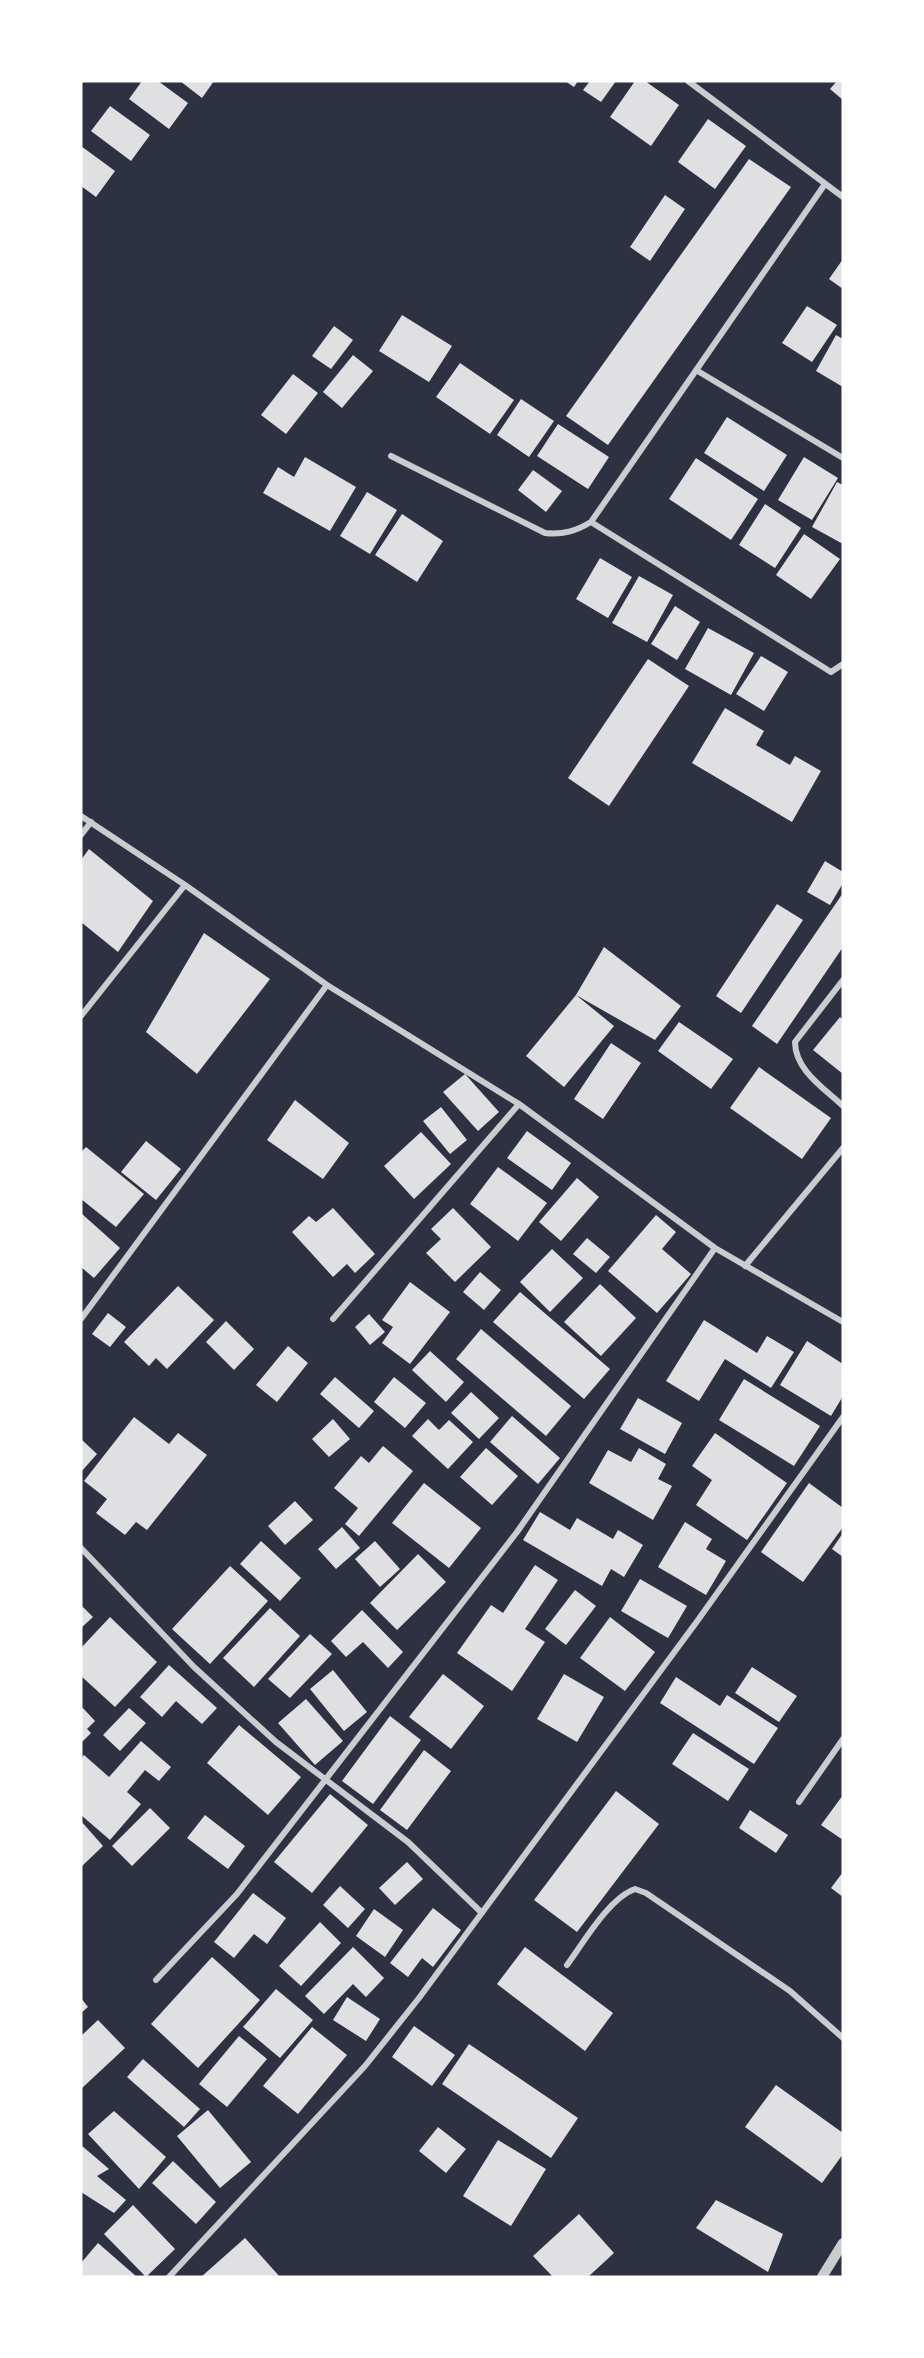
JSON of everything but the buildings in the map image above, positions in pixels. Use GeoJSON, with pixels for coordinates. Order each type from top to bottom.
{"type":"FeatureCollection","features":[{"type":"Feature","properties":{"kind":"street"},"geometry":{"type":"LineString","coordinates":[[688,81],[843,197]]}},
{"type":"Feature","properties":{"kind":"street"},"geometry":{"type":"LineString","coordinates":[[392,456],[545,533],[572,531],[591,522],[825,184]]}},
{"type":"Feature","properties":{"kind":"street"},"geometry":{"type":"LineString","coordinates":[[696,370],[843,458]]}},
{"type":"Feature","properties":{"kind":"street"},"geometry":{"type":"LineString","coordinates":[[591,522],[831,672],[843,664]]}},
{"type":"Feature","properties":{"kind":"street"},"geometry":{"type":"LineString","coordinates":[[81,816],[185,885],[327,985],[519,1104],[715,1248],[843,1322]]}},
{"type":"Feature","properties":{"kind":"street"},"geometry":{"type":"LineString","coordinates":[[81,835],[91,822]]}},
{"type":"Feature","properties":{"kind":"street"},"geometry":{"type":"LineString","coordinates":[[81,1016],[185,885]]}},
{"type":"Feature","properties":{"kind":"street"},"geometry":{"type":"LineString","coordinates":[[843,980],[795,1042],[795,1053],[799,1064],[843,1106]]}},
{"type":"Feature","properties":{"kind":"street"},"geometry":{"type":"LineString","coordinates":[[81,1319],[327,985]]}},
{"type":"Feature","properties":{"kind":"street"},"geometry":{"type":"LineString","coordinates":[[333,1319],[519,1104]]}},
{"type":"Feature","properties":{"kind":"street"},"geometry":{"type":"LineString","coordinates":[[745,1266],[843,1148]]}},
{"type":"Feature","properties":{"kind":"street"},"geometry":{"type":"LineString","coordinates":[[156,1980],[237,1894],[517,1532],[715,1248]]}},
{"type":"Feature","properties":{"kind":"street"},"geometry":{"type":"LineString","coordinates":[[169,2277],[365,2066],[419,1998],[691,1629],[843,1417]]}},
{"type":"Feature","properties":{"kind":"street"},"geometry":{"type":"LineString","coordinates":[[81,1548],[194,1667],[276,1742],[408,1842],[483,1913]]}},
{"type":"Feature","properties":{"kind":"street"},"geometry":{"type":"LineString","coordinates":[[800,1802],[843,1739]]}},
{"type":"Feature","properties":{"kind":"street"},"geometry":{"type":"LineString","coordinates":[[567,1965],[606,1913],[625,1892],[635,1889],[646,1893],[790,1991],[843,2038]]}},
{"type":"Feature","properties":{"kind":"street"},"geometry":{"type":"LineString","coordinates":[[822,2277],[843,2243]]}}]}
